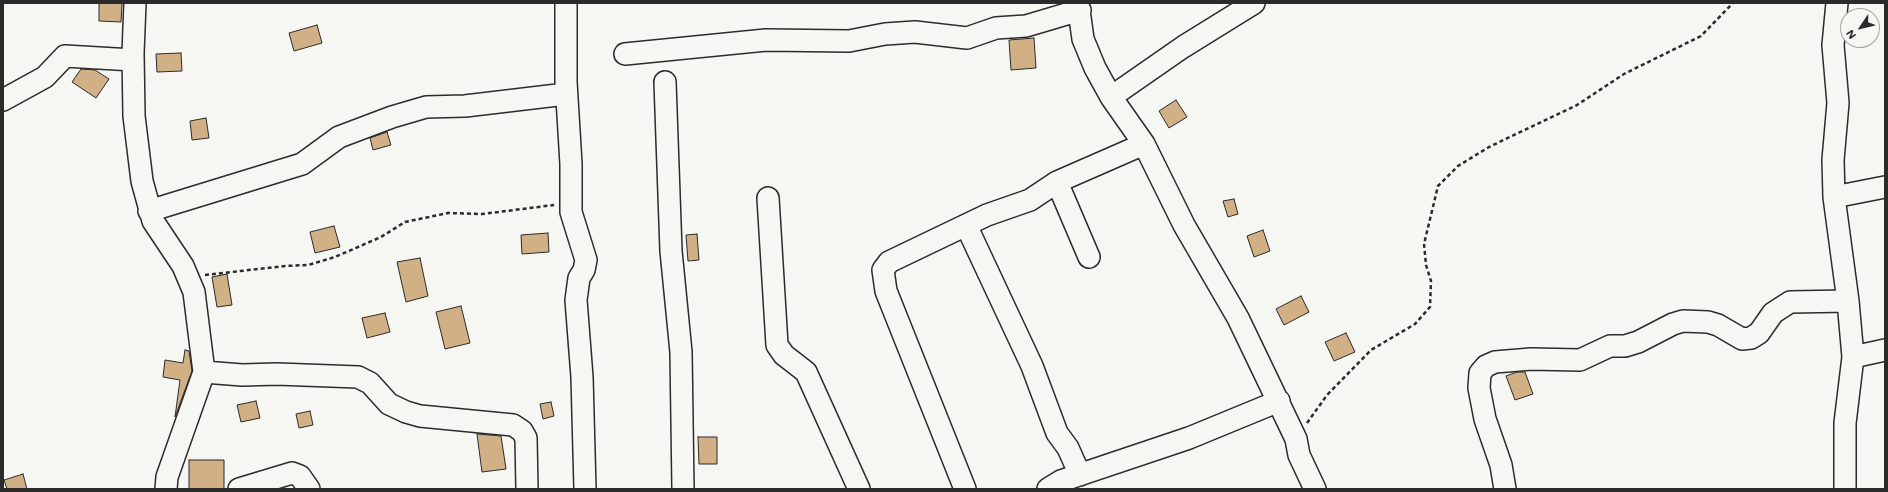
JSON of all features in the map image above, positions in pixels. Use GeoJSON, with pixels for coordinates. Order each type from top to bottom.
{"type":"FeatureCollection","features":[{"type":"Feature","properties":{"kind":"street"},"geometry":{"type":"LineString","coordinates":[[135,3],[133,60],[136,146],[149,211],[159,232],[183,266],[189,277],[194,292],[204,372],[167,477],[166,489]]}},
{"type":"Feature","properties":{"kind":"street"},"geometry":{"type":"LineString","coordinates":[[566,3],[566,94],[571,164],[570,203],[571,212],[586,260],[584,270],[579,278],[576,300],[582,377],[585,489]]}},
{"type":"Feature","properties":{"kind":"street"},"geometry":{"type":"LineString","coordinates":[[1111,97],[1183,47],[1254,3]]}},
{"type":"Feature","properties":{"kind":"street"},"geometry":{"type":"LineString","coordinates":[[1837,3],[1833,45],[1838,102],[1833,160],[1834,197],[1848,301],[1853,357],[1845,423],[1845,489]]}},
{"type":"Feature","properties":{"kind":"street"},"geometry":{"type":"LineString","coordinates":[[625,54],[766,40],[850,41],[885,34],[915,32],[967,38],[996,28],[1026,26],[1079,6],[1083,39],[1095,68],[1111,97],[1144,144],[1184,225],[1238,318],[1279,401],[1296,439],[1299,455],[1315,489]]}},
{"type":"Feature","properties":{"kind":"street"},"geometry":{"type":"LineString","coordinates":[[3,100],[45,77],[65,56],[133,60]]}},
{"type":"Feature","properties":{"kind":"street"},"geometry":{"type":"LineString","coordinates":[[665,82],[671,250],[681,352],[683,489]]}},
{"type":"Feature","properties":{"kind":"street"},"geometry":{"type":"LineString","coordinates":[[149,211],[302,164],[339,137],[392,117],[426,107],[465,106],[566,94]]}},
{"type":"Feature","properties":{"kind":"street"},"geometry":{"type":"LineString","coordinates":[[965,489],[886,291],[883,270],[889,262],[987,215],[1030,200],[1057,182],[1144,144]]}},
{"type":"Feature","properties":{"kind":"street"},"geometry":{"type":"LineString","coordinates":[[1057,182],[1089,257]]}},
{"type":"Feature","properties":{"kind":"street"},"geometry":{"type":"LineString","coordinates":[[1834,197],[1885,187]]}},
{"type":"Feature","properties":{"kind":"street"},"geometry":{"type":"LineString","coordinates":[[768,198],[777,345],[784,355],[806,372],[859,489]]}},
{"type":"Feature","properties":{"kind":"street"},"geometry":{"type":"LineString","coordinates":[[966,225],[1032,366],[1057,432],[1068,448],[1080,475]]}},
{"type":"Feature","properties":{"kind":"street"},"geometry":{"type":"LineString","coordinates":[[1505,489],[1501,466],[1485,419],[1479,388],[1480,373],[1486,366],[1495,362],[1531,359],[1580,360],[1610,346],[1625,346],[1638,342],[1673,324],[1683,321],[1708,322],[1718,325],[1742,339],[1751,338],[1759,333],[1772,313],[1790,302],[1848,301]]}},
{"type":"Feature","properties":{"kind":"street"},"geometry":{"type":"LineString","coordinates":[[1853,357],[1885,350]]}},
{"type":"Feature","properties":{"kind":"street"},"geometry":{"type":"LineString","coordinates":[[204,372],[242,375],[277,374],[358,377],[370,383],[389,404],[406,412],[420,416],[513,425],[522,431],[526,438],[527,489]]}},
{"type":"Feature","properties":{"kind":"street"},"geometry":{"type":"LineString","coordinates":[[1048,489],[1061,481],[1189,438],[1279,401]]}},
{"type":"Feature","properties":{"kind":"street"},"geometry":{"type":"LineString","coordinates":[[239,489],[292,473],[300,476],[309,489]]}},
{"type":"Feature","properties":{"kind":"path"},"geometry":{"type":"LineString","coordinates":[[1296,439],[1327,395],[1372,350],[1415,324],[1430,307],[1431,280],[1426,265],[1424,244],[1438,186],[1458,166],[1489,147],[1577,105],[1624,74],[1701,36],[1733,3]]}},
{"type":"Feature","properties":{"kind":"path"},"geometry":{"type":"LineString","coordinates":[[189,277],[285,266],[308,265],[335,257],[381,237],[405,222],[448,214],[482,214],[570,203]]}},
{"type":"Feature","properties":{"kind":"building"},"geometry":{"type":"Polygon","coordinates":[[[99,3],[122,3],[121,22],[99,21],[99,3]]]}},
{"type":"Feature","properties":{"kind":"building"},"geometry":{"type":"Polygon","coordinates":[[[317,25],[322,43],[294,51],[289,33],[317,25]]]}},
{"type":"Feature","properties":{"kind":"building"},"geometry":{"type":"Polygon","coordinates":[[[1034,38],[1036,68],[1011,70],[1009,40],[1034,38]]]}},
{"type":"Feature","properties":{"kind":"building"},"geometry":{"type":"Polygon","coordinates":[[[181,53],[182,71],[157,72],[156,54],[181,53]]]}},
{"type":"Feature","properties":{"kind":"building"},"geometry":{"type":"Polygon","coordinates":[[[81,69],[95,70],[109,79],[96,98],[72,82],[81,69]]]}},
{"type":"Feature","properties":{"kind":"building"},"geometry":{"type":"Polygon","coordinates":[[[1176,100],[1187,117],[1169,128],[1159,111],[1176,100]]]}},
{"type":"Feature","properties":{"kind":"building"},"geometry":{"type":"Polygon","coordinates":[[[206,118],[209,138],[192,140],[190,121],[206,118]]]}},
{"type":"Feature","properties":{"kind":"building"},"geometry":{"type":"Polygon","coordinates":[[[387,132],[391,145],[373,150],[370,138],[387,132]]]}},
{"type":"Feature","properties":{"kind":"building"},"geometry":{"type":"Polygon","coordinates":[[[1234,199],[1238,214],[1228,217],[1223,201],[1234,199]]]}},
{"type":"Feature","properties":{"kind":"building"},"geometry":{"type":"Polygon","coordinates":[[[334,226],[340,247],[315,253],[310,232],[334,226]]]}},
{"type":"Feature","properties":{"kind":"building"},"geometry":{"type":"Polygon","coordinates":[[[1263,230],[1270,251],[1254,257],[1247,236],[1263,230]]]}},
{"type":"Feature","properties":{"kind":"building"},"geometry":{"type":"Polygon","coordinates":[[[548,233],[549,252],[522,254],[521,235],[548,233]]]}},
{"type":"Feature","properties":{"kind":"building"},"geometry":{"type":"Polygon","coordinates":[[[697,234],[699,260],[688,261],[686,235],[697,234]]]}},
{"type":"Feature","properties":{"kind":"building"},"geometry":{"type":"Polygon","coordinates":[[[420,258],[428,296],[406,302],[397,262],[420,258]]]}},
{"type":"Feature","properties":{"kind":"building"},"geometry":{"type":"Polygon","coordinates":[[[227,274],[232,305],[217,307],[212,277],[227,274]]]}},
{"type":"Feature","properties":{"kind":"building"},"geometry":{"type":"Polygon","coordinates":[[[1301,296],[1309,312],[1284,325],[1276,309],[1301,296]]]}},
{"type":"Feature","properties":{"kind":"building"},"geometry":{"type":"Polygon","coordinates":[[[461,306],[470,343],[445,349],[436,312],[461,306]]]}},
{"type":"Feature","properties":{"kind":"building"},"geometry":{"type":"Polygon","coordinates":[[[385,313],[390,332],[367,338],[362,318],[385,313]]]}},
{"type":"Feature","properties":{"kind":"building"},"geometry":{"type":"Polygon","coordinates":[[[1346,333],[1355,352],[1334,361],[1325,342],[1346,333]]]}},
{"type":"Feature","properties":{"kind":"building"},"geometry":{"type":"Polygon","coordinates":[[[185,350],[189,351],[192,371],[175,417],[180,380],[163,377],[165,360],[183,363],[185,350]]]}},
{"type":"Feature","properties":{"kind":"building"},"geometry":{"type":"Polygon","coordinates":[[[1517,372],[1525,372],[1533,394],[1515,400],[1506,376],[1517,372]]]}},
{"type":"Feature","properties":{"kind":"building"},"geometry":{"type":"Polygon","coordinates":[[[256,401],[260,418],[241,422],[237,405],[256,401]]]}},
{"type":"Feature","properties":{"kind":"building"},"geometry":{"type":"Polygon","coordinates":[[[551,402],[554,416],[543,419],[540,404],[551,402]]]}},
{"type":"Feature","properties":{"kind":"building"},"geometry":{"type":"Polygon","coordinates":[[[310,411],[313,425],[299,428],[296,414],[310,411]]]}},
{"type":"Feature","properties":{"kind":"building"},"geometry":{"type":"Polygon","coordinates":[[[477,434],[501,436],[506,469],[482,472],[477,434]]]}},
{"type":"Feature","properties":{"kind":"building"},"geometry":{"type":"Polygon","coordinates":[[[698,437],[717,437],[717,464],[699,464],[698,437]]]}},
{"type":"Feature","properties":{"kind":"building"},"geometry":{"type":"Polygon","coordinates":[[[189,460],[224,460],[224,489],[189,489],[189,460]]]}},
{"type":"Feature","properties":{"kind":"building"},"geometry":{"type":"Polygon","coordinates":[[[23,474],[27,489],[7,489],[4,480],[23,474]]]}}]}
